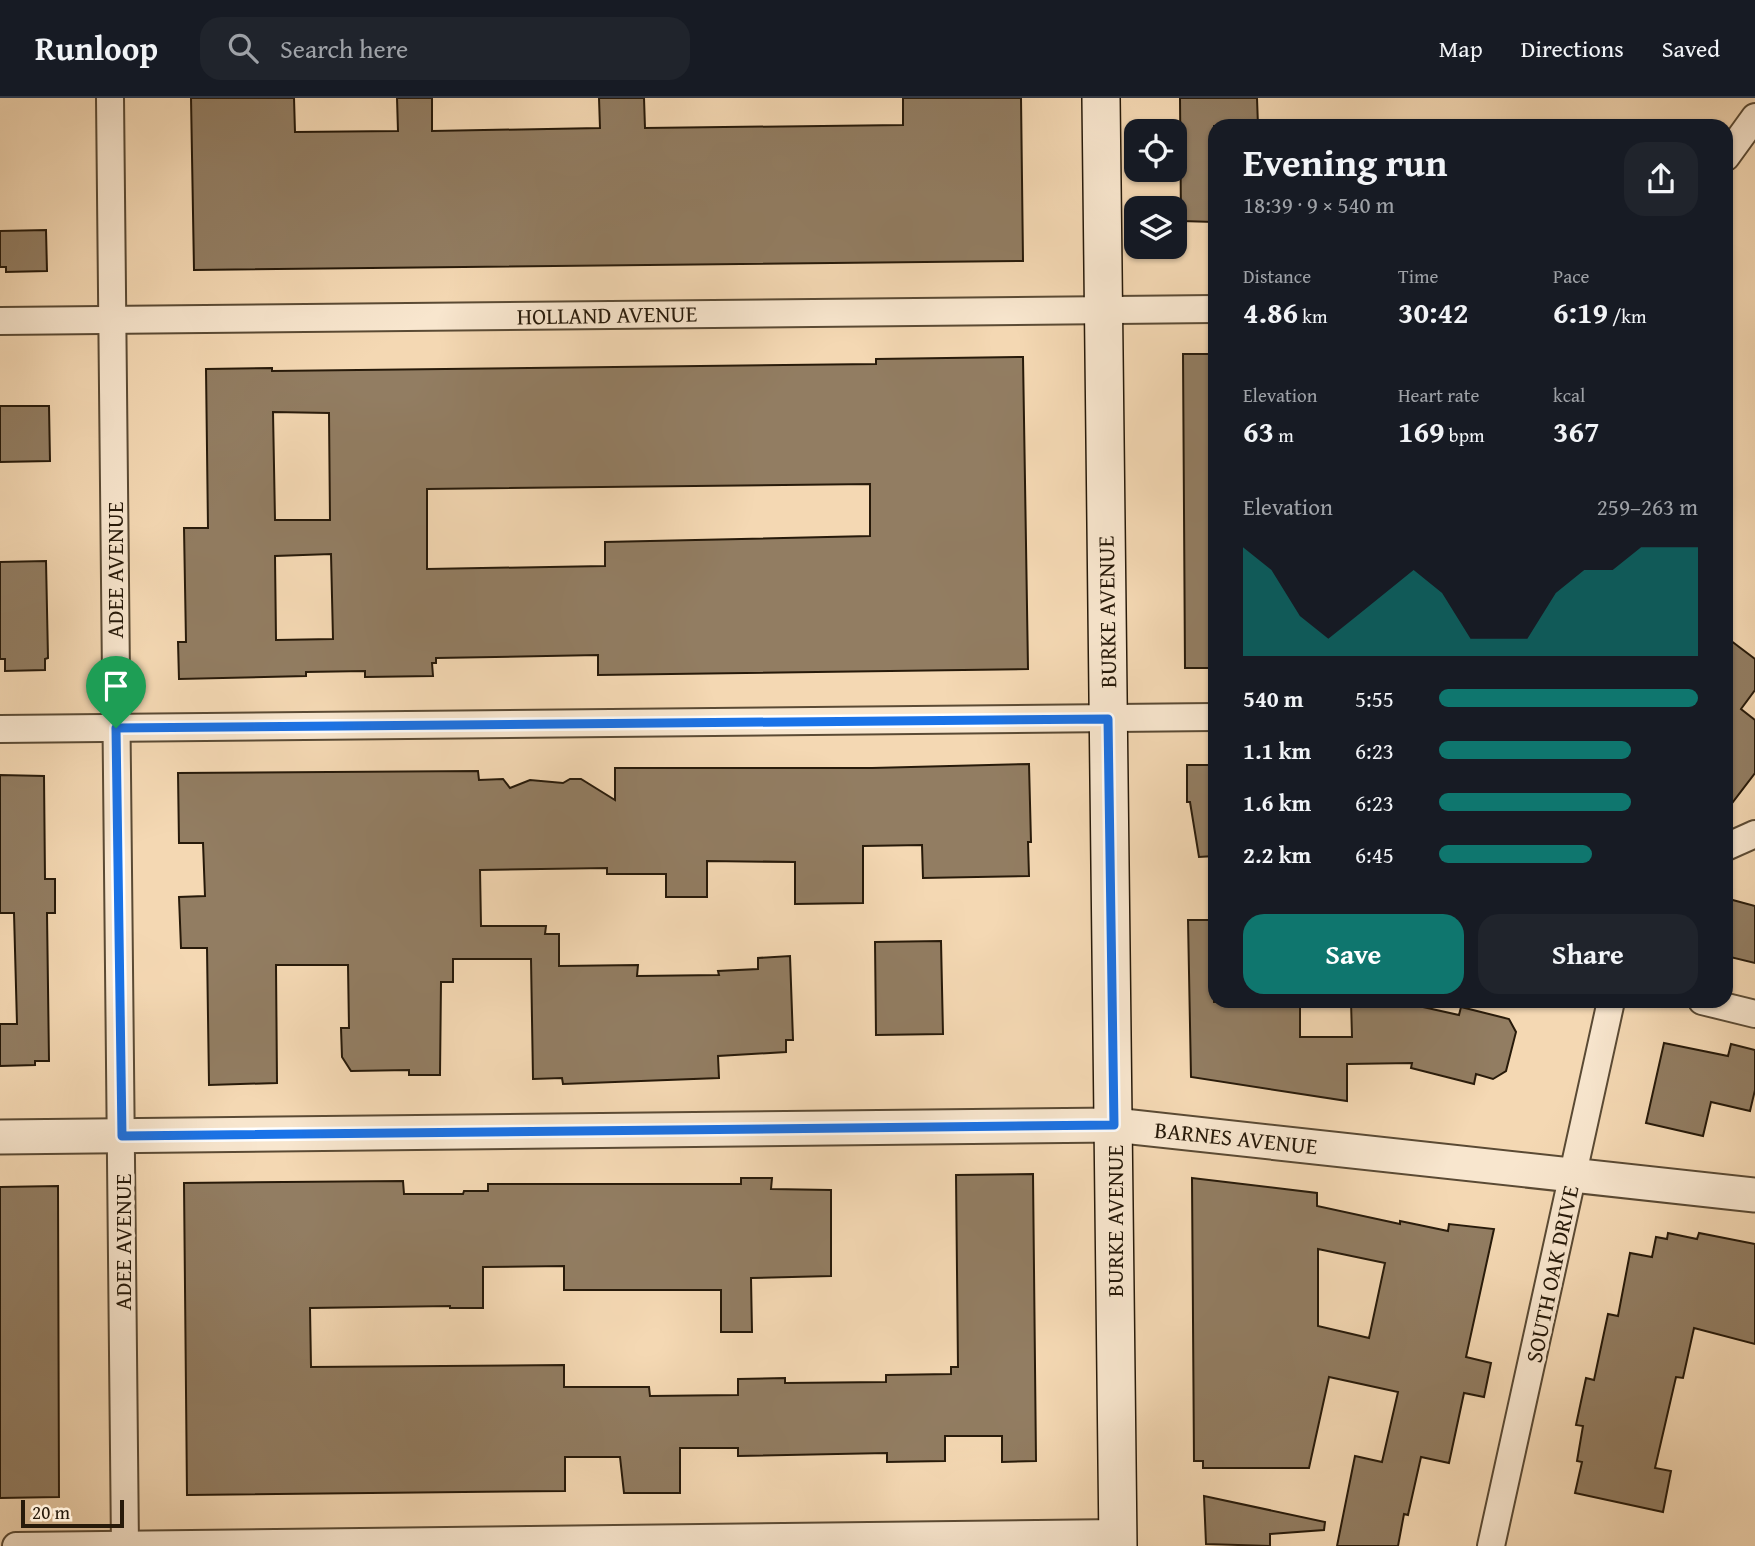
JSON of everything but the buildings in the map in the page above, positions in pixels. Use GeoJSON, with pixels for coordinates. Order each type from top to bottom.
{"type":"FeatureCollection","features":[{"type":"Feature","properties":{"kind":"main road","name":"BURKE AVENUE"},"geometry":{"type":"LineString","coordinates":[[1101,98],[1118,1540]]}},
{"type":"Feature","properties":{"kind":"street","name":"ADEE AVENUE"},"geometry":{"type":"LineString","coordinates":[[110,98],[125,1545]]}},
{"type":"Feature","properties":{"kind":"street"},"geometry":{"type":"LineString","coordinates":[[1733,147],[1755,117]]}},
{"type":"Feature","properties":{"kind":"street","name":"HOLLAND AVENUE"},"geometry":{"type":"LineString","coordinates":[[0,321],[1208,309]]}},
{"type":"Feature","properties":{"kind":"street"},"geometry":{"type":"LineString","coordinates":[[0,729],[1208,717]]}},
{"type":"Feature","properties":{"kind":"street"},"geometry":{"type":"LineString","coordinates":[[1733,844],[1755,834]]}},
{"type":"Feature","properties":{"kind":"street","name":"SOUTH OAK DRIVE"},"geometry":{"type":"LineString","coordinates":[[1492,1546],[1609,1008]]}},
{"type":"Feature","properties":{"kind":"street"},"geometry":{"type":"LineString","coordinates":[[1731,1008],[1755,1014]]}},
{"type":"Feature","properties":{"kind":"street","name":"BARNES AVENUE"},"geometry":{"type":"LineString","coordinates":[[0,1137],[1114,1125],[1755,1195]]}},
{"type":"Feature","properties":{"kind":"street"},"geometry":{"type":"LineString","coordinates":[[16,1546],[1118,1540]]}},
{"type":"Feature","properties":{"kind":"route"},"geometry":{"type":"LineString","coordinates":[[1108,719],[1114,1125],[122,1136],[116,728],[1108,719]]}}]}
